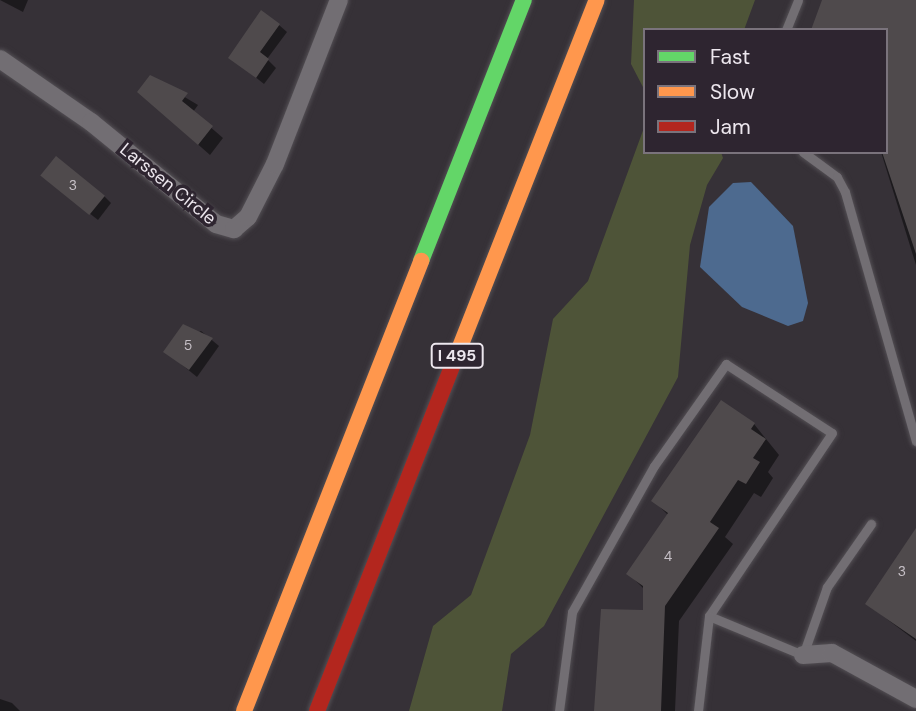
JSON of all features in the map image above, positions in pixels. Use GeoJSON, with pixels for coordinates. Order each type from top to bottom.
{"type":"FeatureCollection","features":[{"type":"Feature","properties":{"kind":"highway"},"geometry":{"type":"LineString","coordinates":[[426,249],[510,0]]}},
{"type":"Feature","properties":{"kind":"highway"},"geometry":{"type":"LineString","coordinates":[[244,711],[524,0]]}},
{"type":"Feature","properties":{"kind":"highway","name":"I 495"},"geometry":{"type":"LineString","coordinates":[[317,711],[597,0]]}},
{"type":"Feature","properties":{"kind":"street","name":"Larssen Circle"},"geometry":{"type":"LineString","coordinates":[[0,59],[91,121],[216,224],[234,229],[248,217],[275,164],[339,0]]}},
{"type":"Feature","properties":{"kind":"street"},"geometry":{"type":"LineString","coordinates":[[803,655],[832,653],[916,699]]}},
{"type":"Feature","properties":{"kind":"lane"},"geometry":{"type":"LineString","coordinates":[[787,28],[798,0]]}},
{"type":"Feature","properties":{"kind":"lane"},"geometry":{"type":"LineString","coordinates":[[806,154],[837,177],[845,192],[916,441]]}},
{"type":"Feature","properties":{"kind":"lane"},"geometry":{"type":"LineString","coordinates":[[559,711],[572,612],[653,466],[726,364],[832,433],[709,616],[698,711]]}},
{"type":"Feature","properties":{"kind":"lane"},"geometry":{"type":"LineString","coordinates":[[709,616],[803,655],[827,587],[871,524]]}},
{"type":"Feature","properties":{"kind":"green space"},"geometry":{"type":"Polygon","coordinates":[[[634,0],[755,0],[745,28],[643,28],[643,87],[631,64],[634,0]]]}},
{"type":"Feature","properties":{"kind":"green space"},"geometry":{"type":"Polygon","coordinates":[[[643,130],[643,154],[722,154],[723,158],[707,185],[690,245],[678,377],[544,626],[511,654],[502,711],[409,711],[433,626],[471,595],[530,435],[553,319],[588,281],[643,130]]]}},
{"type":"Feature","properties":{"kind":"water"},"geometry":{"type":"Polygon","coordinates":[[[751,182],[793,226],[808,303],[803,321],[788,326],[742,307],[700,267],[709,207],[733,183],[751,182]]]}},
{"type":"Feature","properties":{"kind":"building"},"geometry":{"type":"Polygon","coordinates":[[[822,0],[916,0],[916,254],[883,154],[888,154],[888,28],[812,28],[822,0]]]}},
{"type":"Feature","properties":{"kind":"building"},"geometry":{"type":"Polygon","coordinates":[[[261,10],[280,24],[260,52],[269,59],[256,78],[228,58],[261,10]]]}},
{"type":"Feature","properties":{"kind":"building"},"geometry":{"type":"Polygon","coordinates":[[[150,75],[188,93],[182,101],[213,126],[198,145],[137,92],[150,75]]]}},
{"type":"Feature","properties":{"kind":"building"},"geometry":{"type":"Polygon","coordinates":[[[56,156],[105,196],[89,215],[40,175],[56,156]]]}},
{"type":"Feature","properties":{"kind":"building"},"geometry":{"type":"Polygon","coordinates":[[[183,324],[213,338],[189,370],[163,352],[183,324]]]}},
{"type":"Feature","properties":{"kind":"building"},"geometry":{"type":"Polygon","coordinates":[[[721,400],[755,423],[751,429],[766,439],[753,458],[760,462],[746,484],[738,480],[710,522],[719,528],[665,606],[661,711],[594,711],[601,609],[643,610],[643,586],[626,574],[668,513],[651,501],[721,400]]]}},
{"type":"Feature","properties":{"kind":"building"},"geometry":{"type":"Polygon","coordinates":[[[916,528],[916,639],[865,604],[916,528]]]}},
{"type":"Feature","properties":{"kind":"traffic: fast"},"geometry":{"type":"LineString","coordinates":[[421,261],[524,0]]}},
{"type":"Feature","properties":{"kind":"traffic: slow"},"geometry":{"type":"LineString","coordinates":[[458,352],[597,0]]}},
{"type":"Feature","properties":{"kind":"traffic: slow"},"geometry":{"type":"LineString","coordinates":[[244,711],[421,261]]}},
{"type":"Feature","properties":{"kind":"traffic: jam"},"geometry":{"type":"LineString","coordinates":[[317,711],[458,352]]}}]}
